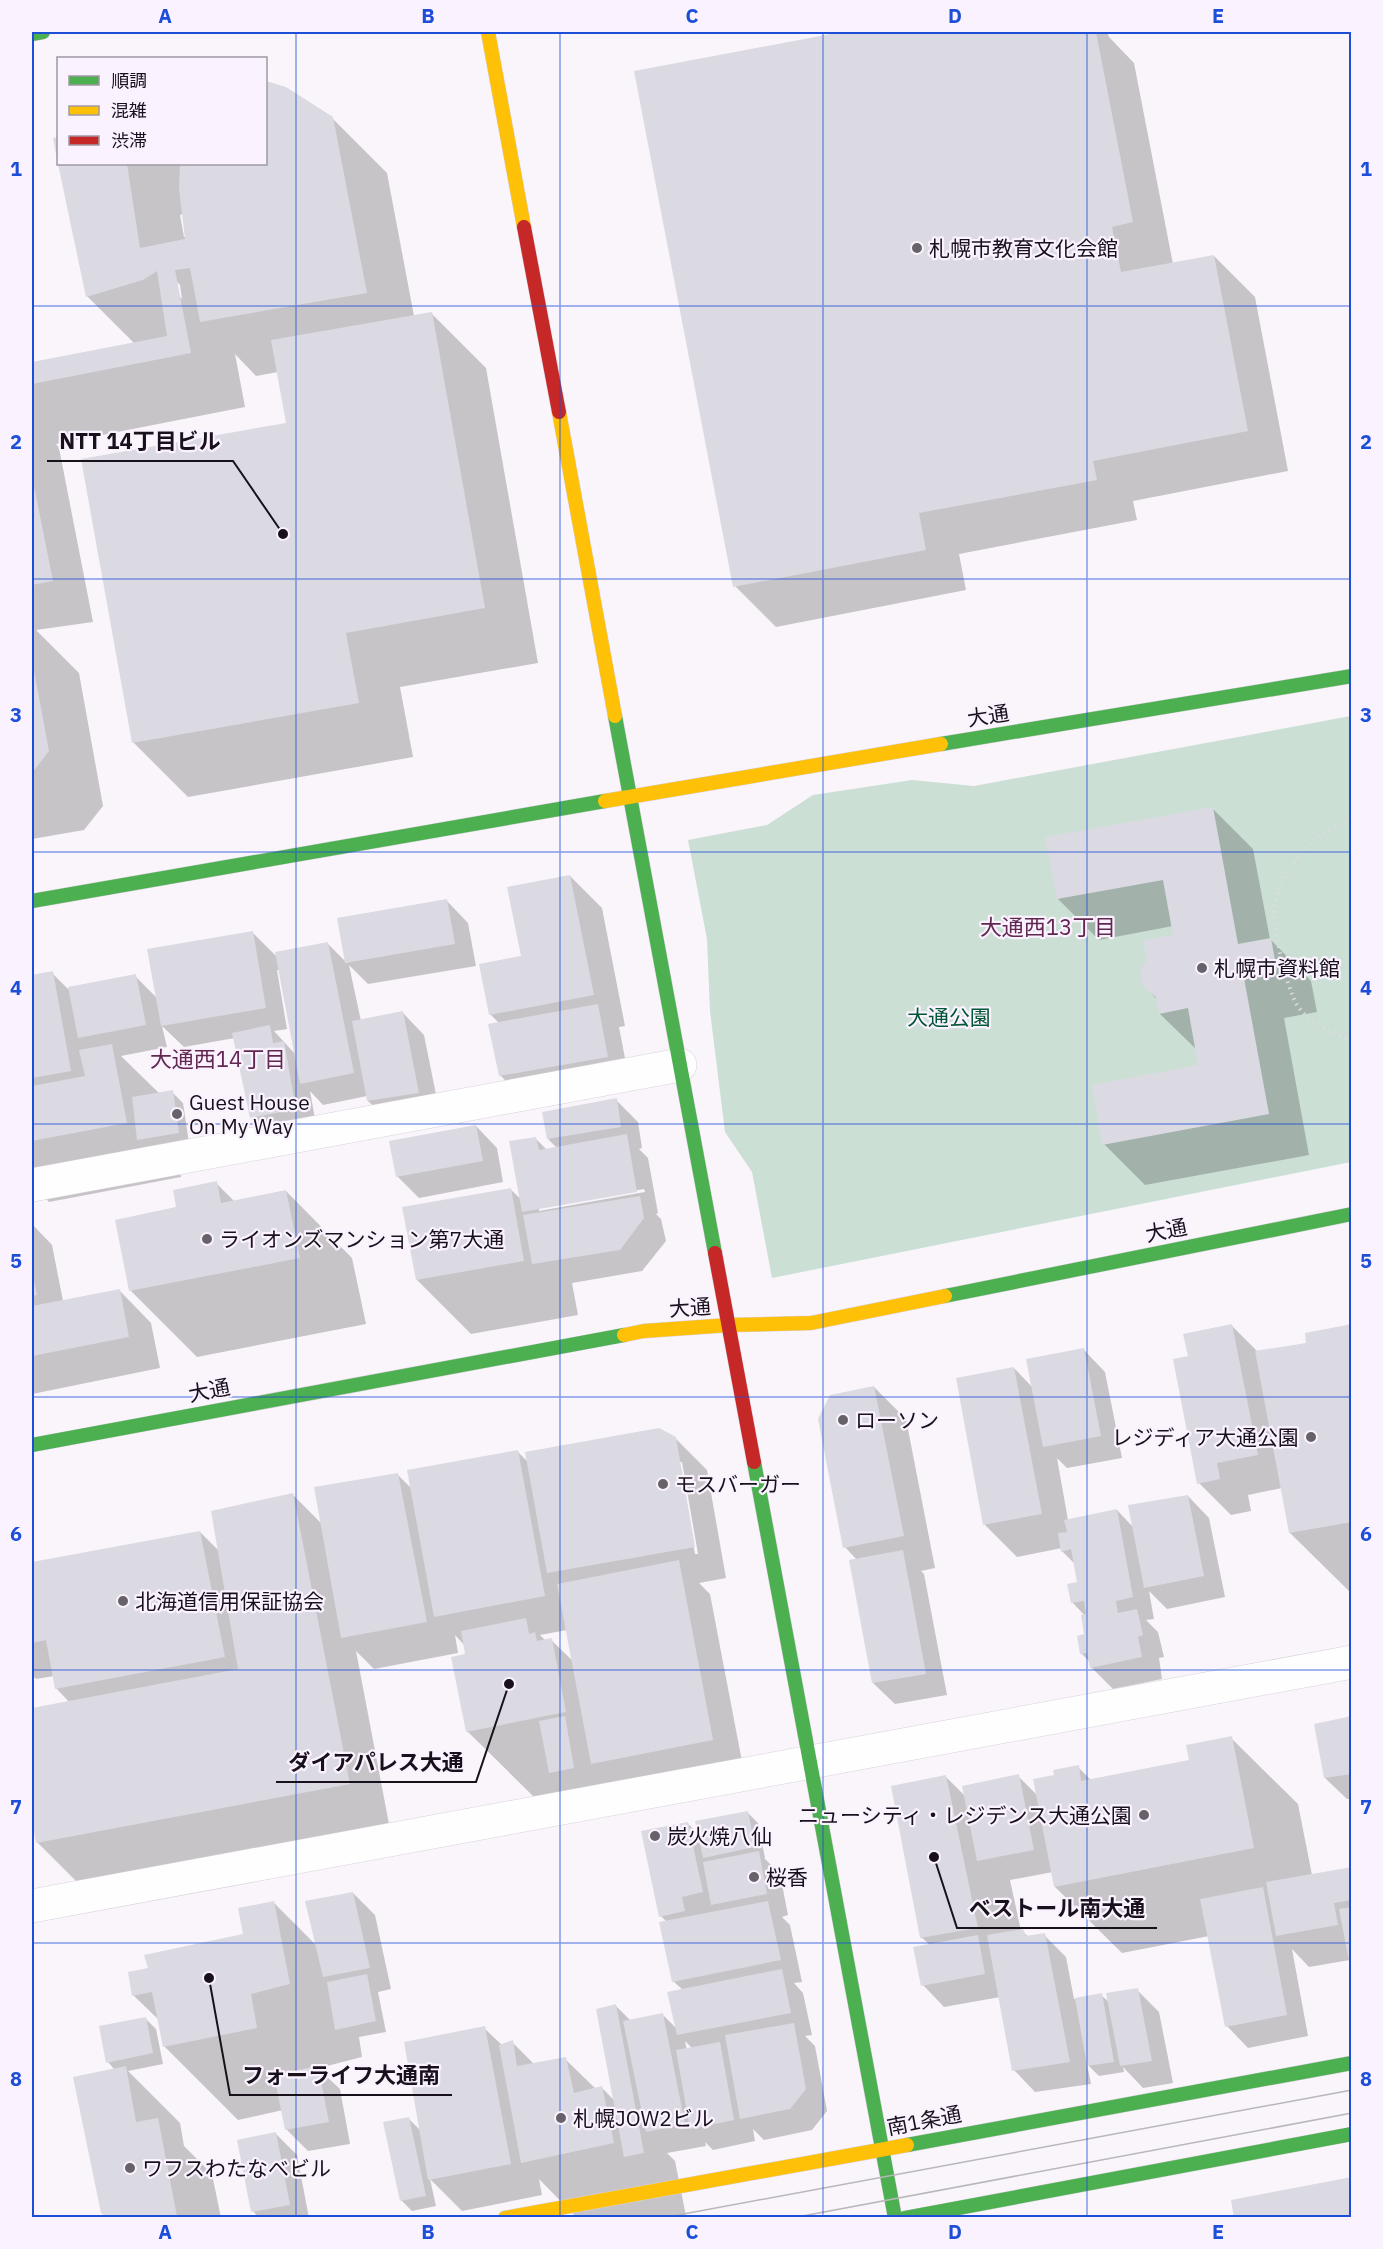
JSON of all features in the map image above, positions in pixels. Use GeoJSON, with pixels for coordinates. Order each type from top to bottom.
{"type":"FeatureCollection","features":[{"type":"Feature","properties":{"kind":"street"},"geometry":{"type":"LineString","coordinates":[[32,34],[43,32]]}},
{"type":"Feature","properties":{"kind":"street"},"geometry":{"type":"LineString","coordinates":[[488,32],[895,2217]]}},
{"type":"Feature","properties":{"kind":"street","name":"大通"},"geometry":{"type":"LineString","coordinates":[[32,901],[630,796],[1352,676]]}},
{"type":"Feature","properties":{"kind":"street"},"geometry":{"type":"LineString","coordinates":[[32,1185],[680,1065]]}},
{"type":"Feature","properties":{"kind":"street","name":"大通"},"geometry":{"type":"LineString","coordinates":[[32,1444],[644,1331],[729,1325],[811,1323],[1352,1215]]}},
{"type":"Feature","properties":{"kind":"street"},"geometry":{"type":"LineString","coordinates":[[32,1906],[1352,1662]]}},
{"type":"Feature","properties":{"kind":"street","name":"南1条通"},"geometry":{"type":"LineString","coordinates":[[505,2217],[1352,2063]]}},
{"type":"Feature","properties":{"kind":"street"},"geometry":{"type":"LineString","coordinates":[[905,2217],[1352,2134]]}},
{"type":"Feature","properties":{"kind":"path"},"geometry":{"type":"LineString","coordinates":[[1352,820],[1320,835],[1305,850],[1280,888],[1274,911],[1284,972],[1296,1004],[1322,1028],[1352,1041]]}},
{"type":"Feature","properties":{"kind":"green space","name":"大通公園"},"geometry":{"type":"Polygon","coordinates":[[[1351,716],[1351,1162],[772,1278],[752,1172],[725,1132],[710,1011],[707,939],[688,840],[767,825],[813,795],[912,780],[974,786],[1351,716]]]}},
{"type":"Feature","properties":{"kind":"building"},"geometry":{"type":"Polygon","coordinates":[[[841,32],[1096,32],[1133,222],[1112,227],[1121,272],[1214,255],[1248,431],[1093,461],[1097,480],[919,513],[926,550],[733,587],[634,71],[841,32]]]}},
{"type":"Feature","properties":{"kind":"building"},"geometry":{"type":"Polygon","coordinates":[[[267,81],[286,87],[333,117],[367,293],[200,322],[190,268],[175,270],[191,353],[32,384],[32,362],[167,336],[157,271],[143,280],[86,297],[58,165],[127,165],[140,248],[185,239],[179,189],[180,165],[267,165],[267,81]]]}},
{"type":"Feature","properties":{"kind":"building"},"geometry":{"type":"Polygon","coordinates":[[[57,137],[57,160],[53,138],[57,137]]]}},
{"type":"Feature","properties":{"kind":"building"},"geometry":{"type":"Polygon","coordinates":[[[432,312],[485,608],[346,633],[359,703],[132,743],[81,459],[286,423],[271,340],[432,312]]]}},
{"type":"Feature","properties":{"kind":"building"},"geometry":{"type":"Polygon","coordinates":[[[32,476],[53,581],[32,585],[32,476]]]}},
{"type":"Feature","properties":{"kind":"building"},"geometry":{"type":"Polygon","coordinates":[[[32,660],[49,751],[32,773],[32,660]]]}},
{"type":"Feature","properties":{"kind":"building"},"geometry":{"type":"Polygon","coordinates":[[[1213,807],[1238,944],[1271,938],[1277,971],[1244,978],[1269,1114],[1102,1145],[1092,1085],[1198,1065],[1188,1008],[1159,1014],[1156,997],[1145,989],[1140,977],[1142,967],[1147,960],[1143,940],[1173,935],[1163,880],[1057,899],[1045,837],[1213,807]]]}},
{"type":"Feature","properties":{"kind":"building"},"geometry":{"type":"Polygon","coordinates":[[[570,875],[594,995],[489,1015],[479,964],[521,956],[507,887],[570,875]]]}},
{"type":"Feature","properties":{"kind":"building"},"geometry":{"type":"Polygon","coordinates":[[[447,899],[455,944],[345,963],[337,918],[447,899]]]}},
{"type":"Feature","properties":{"kind":"building"},"geometry":{"type":"Polygon","coordinates":[[[253,931],[266,1008],[161,1026],[147,949],[253,931]]]}},
{"type":"Feature","properties":{"kind":"building"},"geometry":{"type":"Polygon","coordinates":[[[328,942],[354,1073],[300,1084],[275,952],[328,942]]]}},
{"type":"Feature","properties":{"kind":"building"},"geometry":{"type":"Polygon","coordinates":[[[53,971],[71,1071],[32,1078],[32,975],[53,971]]]}},
{"type":"Feature","properties":{"kind":"building"},"geometry":{"type":"Polygon","coordinates":[[[136,974],[146,1025],[78,1038],[68,987],[136,974]]]}},
{"type":"Feature","properties":{"kind":"building"},"geometry":{"type":"Polygon","coordinates":[[[598,1004],[608,1057],[499,1076],[488,1024],[598,1004]]]}},
{"type":"Feature","properties":{"kind":"building"},"geometry":{"type":"Polygon","coordinates":[[[403,1011],[419,1093],[367,1101],[352,1021],[403,1011]]]}},
{"type":"Feature","properties":{"kind":"building"},"geometry":{"type":"Polygon","coordinates":[[[270,1025],[273,1043],[284,1041],[296,1109],[250,1118],[232,1033],[270,1025]]]}},
{"type":"Feature","properties":{"kind":"building"},"geometry":{"type":"Polygon","coordinates":[[[112,1044],[127,1123],[32,1141],[32,1086],[85,1076],[79,1050],[112,1044]]]}},
{"type":"Feature","properties":{"kind":"building"},"geometry":{"type":"Polygon","coordinates":[[[173,1090],[179,1133],[137,1140],[132,1097],[173,1090]]]}},
{"type":"Feature","properties":{"kind":"building"},"geometry":{"type":"Polygon","coordinates":[[[617,1098],[621,1127],[547,1139],[542,1112],[617,1098]]]}},
{"type":"Feature","properties":{"kind":"building"},"geometry":{"type":"Polygon","coordinates":[[[476,1125],[483,1161],[396,1177],[389,1141],[476,1125]]]}},
{"type":"Feature","properties":{"kind":"building"},"geometry":{"type":"Polygon","coordinates":[[[627,1134],[637,1192],[522,1212],[509,1141],[536,1137],[539,1150],[627,1134]]]}},
{"type":"Feature","properties":{"kind":"building","name":"ライオンズマンション第7大通"},"geometry":{"type":"Polygon","coordinates":[[[217,1181],[221,1203],[286,1190],[300,1258],[129,1291],[115,1220],[176,1207],[173,1190],[217,1181]]]}},
{"type":"Feature","properties":{"kind":"building"},"geometry":{"type":"Polygon","coordinates":[[[511,1188],[524,1261],[416,1280],[402,1207],[511,1188]]]}},
{"type":"Feature","properties":{"kind":"building"},"geometry":{"type":"Polygon","coordinates":[[[640,1196],[644,1218],[620,1250],[532,1264],[523,1215],[640,1196]]]}},
{"type":"Feature","properties":{"kind":"building"},"geometry":{"type":"Polygon","coordinates":[[[32,1271],[37,1295],[32,1296],[32,1271]]]}},
{"type":"Feature","properties":{"kind":"building"},"geometry":{"type":"Polygon","coordinates":[[[120,1289],[129,1337],[32,1356],[32,1306],[120,1289]]]}},
{"type":"Feature","properties":{"kind":"building"},"geometry":{"type":"Polygon","coordinates":[[[1232,1324],[1258,1455],[1217,1463],[1220,1479],[1197,1484],[1173,1359],[1188,1356],[1183,1334],[1232,1324]]]}},
{"type":"Feature","properties":{"kind":"building","name":"レジディア大通公園"},"geometry":{"type":"Polygon","coordinates":[[[1352,1324],[1352,1522],[1289,1533],[1255,1351],[1306,1343],[1305,1333],[1352,1324]]]}},
{"type":"Feature","properties":{"kind":"building"},"geometry":{"type":"Polygon","coordinates":[[[1084,1348],[1101,1436],[1043,1447],[1026,1359],[1084,1348]]]}},
{"type":"Feature","properties":{"kind":"building"},"geometry":{"type":"Polygon","coordinates":[[[1014,1367],[1042,1514],[983,1525],[956,1378],[1014,1367]]]}},
{"type":"Feature","properties":{"kind":"building"},"geometry":{"type":"Polygon","coordinates":[[[874,1386],[904,1536],[843,1548],[818,1419],[830,1395],[874,1386]]]}},
{"type":"Feature","properties":{"kind":"building"},"geometry":{"type":"Polygon","coordinates":[[[659,1428],[676,1437],[695,1547],[547,1573],[525,1452],[659,1428]]]}},
{"type":"Feature","properties":{"kind":"building"},"geometry":{"type":"Polygon","coordinates":[[[518,1450],[545,1596],[434,1617],[407,1470],[518,1450]]]}},
{"type":"Feature","properties":{"kind":"building"},"geometry":{"type":"Polygon","coordinates":[[[398,1473],[427,1622],[341,1638],[314,1487],[398,1473]]]}},
{"type":"Feature","properties":{"kind":"building"},"geometry":{"type":"Polygon","coordinates":[[[293,1493],[350,1784],[36,1843],[32,1821],[32,1708],[238,1669],[211,1511],[293,1493]]]}},
{"type":"Feature","properties":{"kind":"building"},"geometry":{"type":"Polygon","coordinates":[[[1188,1495],[1204,1576],[1144,1588],[1128,1505],[1188,1495]]]}},
{"type":"Feature","properties":{"kind":"building"},"geometry":{"type":"Polygon","coordinates":[[[1117,1509],[1133,1597],[1116,1601],[1118,1613],[1137,1609],[1143,1635],[1138,1637],[1142,1657],[1090,1668],[1087,1653],[1080,1654],[1077,1636],[1084,1634],[1081,1615],[1086,1614],[1084,1601],[1071,1603],[1067,1584],[1077,1582],[1071,1549],[1061,1552],[1058,1533],[1067,1532],[1064,1520],[1117,1509]]]}},
{"type":"Feature","properties":{"kind":"building","name":"北海道信用保証協会"},"geometry":{"type":"Polygon","coordinates":[[[200,1531],[225,1657],[55,1689],[46,1640],[32,1643],[32,1562],[200,1531]]]}},
{"type":"Feature","properties":{"kind":"building"},"geometry":{"type":"Polygon","coordinates":[[[903,1550],[926,1674],[872,1683],[849,1560],[903,1550]]]}},
{"type":"Feature","properties":{"kind":"building"},"geometry":{"type":"Polygon","coordinates":[[[679,1560],[713,1740],[591,1764],[557,1584],[679,1560]]]}},
{"type":"Feature","properties":{"kind":"building"},"geometry":{"type":"Polygon","coordinates":[[[526,1618],[529,1634],[535,1632],[537,1641],[552,1638],[566,1712],[466,1732],[451,1657],[465,1654],[461,1631],[526,1618]]]}},
{"type":"Feature","properties":{"kind":"building"},"geometry":{"type":"Polygon","coordinates":[[[565,1716],[574,1768],[549,1773],[539,1721],[565,1716]]]}},
{"type":"Feature","properties":{"kind":"building"},"geometry":{"type":"Polygon","coordinates":[[[1352,1716],[1352,1759],[1350,1759],[1352,1774],[1324,1778],[1314,1724],[1352,1716]]]}},
{"type":"Feature","properties":{"kind":"building","name":"ニューシティ・レジデンス大通公園"},"geometry":{"type":"Polygon","coordinates":[[[1232,1736],[1254,1848],[1054,1887],[1033,1779],[1054,1775],[1053,1770],[1079,1765],[1081,1781],[1189,1760],[1186,1745],[1232,1736]]]}},
{"type":"Feature","properties":{"kind":"building"},"geometry":{"type":"Polygon","coordinates":[[[1019,1774],[1034,1850],[977,1861],[962,1786],[1019,1774]]]}},
{"type":"Feature","properties":{"kind":"building"},"geometry":{"type":"Polygon","coordinates":[[[946,1775],[978,1928],[920,1938],[891,1786],[946,1775]]]}},
{"type":"Feature","properties":{"kind":"building"},"geometry":{"type":"Polygon","coordinates":[[[748,1811],[755,1847],[703,1858],[695,1821],[748,1811]]]}},
{"type":"Feature","properties":{"kind":"building"},"geometry":{"type":"Polygon","coordinates":[[[688,1822],[703,1892],[682,1897],[685,1911],[659,1917],[641,1831],[688,1822]]]}},
{"type":"Feature","properties":{"kind":"building"},"geometry":{"type":"Polygon","coordinates":[[[759,1851],[767,1894],[711,1905],[703,1862],[759,1851]]]}},
{"type":"Feature","properties":{"kind":"building"},"geometry":{"type":"Polygon","coordinates":[[[1352,1867],[1352,1900],[1334,1903],[1338,1925],[1276,1936],[1266,1882],[1352,1867]]]}},
{"type":"Feature","properties":{"kind":"building"},"geometry":{"type":"Polygon","coordinates":[[[1263,1887],[1287,2015],[1225,2027],[1200,1899],[1263,1887]]]}},
{"type":"Feature","properties":{"kind":"building"},"geometry":{"type":"Polygon","coordinates":[[[353,1892],[370,1968],[323,1977],[305,1901],[353,1892]]]}},
{"type":"Feature","properties":{"kind":"building"},"geometry":{"type":"Polygon","coordinates":[[[274,1901],[290,1984],[251,1994],[257,2028],[163,2047],[152,1992],[132,1996],[128,1972],[148,1968],[144,1955],[243,1934],[238,1908],[274,1901]]]}},
{"type":"Feature","properties":{"kind":"building"},"geometry":{"type":"Polygon","coordinates":[[[768,1901],[781,1960],[672,1982],[659,1922],[768,1901]]]}},
{"type":"Feature","properties":{"kind":"building"},"geometry":{"type":"Polygon","coordinates":[[[1352,1907],[1352,1967],[1350,1967],[1339,1909],[1352,1907]]]}},
{"type":"Feature","properties":{"kind":"building"},"geometry":{"type":"Polygon","coordinates":[[[1023,1929],[1026,1936],[1045,1933],[1070,2062],[1012,2071],[987,1935],[1023,1929]]]}},
{"type":"Feature","properties":{"kind":"building"},"geometry":{"type":"Polygon","coordinates":[[[978,1935],[985,1974],[921,1986],[913,1947],[978,1935]]]}},
{"type":"Feature","properties":{"kind":"building"},"geometry":{"type":"Polygon","coordinates":[[[782,1969],[791,2013],[677,2035],[667,1992],[782,1969]]]}},
{"type":"Feature","properties":{"kind":"building"},"geometry":{"type":"Polygon","coordinates":[[[367,1974],[376,2021],[335,2030],[327,1982],[367,1974]]]}},
{"type":"Feature","properties":{"kind":"building"},"geometry":{"type":"Polygon","coordinates":[[[1138,1988],[1152,2061],[1120,2066],[1106,1993],[1138,1988]]]}},
{"type":"Feature","properties":{"kind":"building"},"geometry":{"type":"Polygon","coordinates":[[[1102,1993],[1114,2062],[1087,2066],[1075,1998],[1102,1993]]]}},
{"type":"Feature","properties":{"kind":"building"},"geometry":{"type":"Polygon","coordinates":[[[616,2004],[644,2153],[624,2157],[596,2009],[616,2004]]]}},
{"type":"Feature","properties":{"kind":"building"},"geometry":{"type":"Polygon","coordinates":[[[663,2013],[685,2124],[646,2132],[623,2021],[663,2013]]]}},
{"type":"Feature","properties":{"kind":"building"},"geometry":{"type":"Polygon","coordinates":[[[146,2017],[153,2053],[106,2063],[99,2026],[146,2017]]]}},
{"type":"Feature","properties":{"kind":"building"},"geometry":{"type":"Polygon","coordinates":[[[794,2023],[806,2089],[790,2109],[740,2119],[725,2035],[794,2023]]]}},
{"type":"Feature","properties":{"kind":"building"},"geometry":{"type":"Polygon","coordinates":[[[485,2026],[511,2164],[428,2180],[404,2042],[485,2026]]]}},
{"type":"Feature","properties":{"kind":"building","name":"札幌JOW2ビル"},"geometry":{"type":"Polygon","coordinates":[[[513,2040],[517,2066],[566,2057],[574,2093],[602,2086],[614,2143],[521,2163],[499,2045],[513,2040]]]}},
{"type":"Feature","properties":{"kind":"building"},"geometry":{"type":"Polygon","coordinates":[[[720,2042],[734,2120],[690,2129],[676,2050],[720,2042]]]}},
{"type":"Feature","properties":{"kind":"building","name":"ワフスわたなべビル"},"geometry":{"type":"Polygon","coordinates":[[[126,2066],[136,2122],[158,2118],[177,2216],[108,2218],[101,2213],[73,2077],[126,2066]]]}},
{"type":"Feature","properties":{"kind":"building"},"geometry":{"type":"Polygon","coordinates":[[[318,2066],[329,2122],[285,2130],[274,2075],[318,2066]]]}},
{"type":"Feature","properties":{"kind":"building"},"geometry":{"type":"Polygon","coordinates":[[[409,2117],[426,2196],[400,2201],[383,2122],[409,2117]]]}},
{"type":"Feature","properties":{"kind":"building"},"geometry":{"type":"Polygon","coordinates":[[[276,2132],[290,2205],[251,2212],[237,2140],[276,2132]]]}},
{"type":"Feature","properties":{"kind":"building"},"geometry":{"type":"Polygon","coordinates":[[[1352,2177],[1352,2218],[1234,2218],[1231,2200],[1352,2177]]]}},
{"type":"Feature","properties":{"kind":"tram line"},"geometry":{"type":"LineString","coordinates":[[662,2218],[1352,2090]]}},
{"type":"Feature","properties":{"kind":"tram line"},"geometry":{"type":"LineString","coordinates":[[792,2218],[1352,2113]]}},
{"type":"Feature","properties":{"kind":"traffic: fast"},"geometry":{"type":"LineString","coordinates":[[32,34],[43,32]]}},
{"type":"Feature","properties":{"kind":"traffic: fast"},"geometry":{"type":"LineString","coordinates":[[941,744],[1352,676]]}},
{"type":"Feature","properties":{"kind":"traffic: fast"},"geometry":{"type":"LineString","coordinates":[[615,716],[715,1253]]}},
{"type":"Feature","properties":{"kind":"traffic: fast"},"geometry":{"type":"LineString","coordinates":[[32,901],[605,801]]}},
{"type":"Feature","properties":{"kind":"traffic: fast"},"geometry":{"type":"LineString","coordinates":[[945,1296],[1352,1214]]}},
{"type":"Feature","properties":{"kind":"traffic: fast"},"geometry":{"type":"LineString","coordinates":[[32,1445],[624,1335]]}},
{"type":"Feature","properties":{"kind":"traffic: fast"},"geometry":{"type":"LineString","coordinates":[[754,1462],[895,2218]]}},
{"type":"Feature","properties":{"kind":"traffic: fast"},"geometry":{"type":"LineString","coordinates":[[907,2145],[1352,2063]]}},
{"type":"Feature","properties":{"kind":"traffic: fast"},"geometry":{"type":"LineString","coordinates":[[905,2218],[1352,2134]]}},
{"type":"Feature","properties":{"kind":"traffic: slow"},"geometry":{"type":"LineString","coordinates":[[488,32],[524,227]]}},
{"type":"Feature","properties":{"kind":"traffic: slow"},"geometry":{"type":"LineString","coordinates":[[559,412],[615,716]]}},
{"type":"Feature","properties":{"kind":"traffic: slow"},"geometry":{"type":"LineString","coordinates":[[605,801],[941,744]]}},
{"type":"Feature","properties":{"kind":"traffic: slow"},"geometry":{"type":"LineString","coordinates":[[624,1335],[644,1331],[729,1325],[811,1323],[945,1296]]}},
{"type":"Feature","properties":{"kind":"traffic: slow"},"geometry":{"type":"LineString","coordinates":[[505,2218],[907,2145]]}},
{"type":"Feature","properties":{"kind":"traffic: jam"},"geometry":{"type":"LineString","coordinates":[[524,227],[559,412]]}},
{"type":"Feature","properties":{"kind":"traffic: jam"},"geometry":{"type":"LineString","coordinates":[[715,1253],[754,1462]]}},
{"type":"Feature","properties":{"kind":"place","name":"札幌市教育文化会館"},"geometry":{"type":"Point","coordinates":[917,248]}},
{"type":"Feature","properties":{"kind":"place","name":"NTT 14丁目ビル"},"geometry":{"type":"Point","coordinates":[283,534]}},
{"type":"Feature","properties":{"kind":"place","name":"札幌市資料館"},"geometry":{"type":"Point","coordinates":[1202,968]}},
{"type":"Feature","properties":{"kind":"place","name":"Guest House On My Way"},"geometry":{"type":"Point","coordinates":[177,1114]}},
{"type":"Feature","properties":{"kind":"place","name":"ライオンズマンション第7大通"},"geometry":{"type":"Point","coordinates":[207,1239]}},
{"type":"Feature","properties":{"kind":"place","name":"ローソン"},"geometry":{"type":"Point","coordinates":[843,1420]}},
{"type":"Feature","properties":{"kind":"place","name":"レジディア大通公園"},"geometry":{"type":"Point","coordinates":[1311,1437]}},
{"type":"Feature","properties":{"kind":"place","name":"モスバーガー"},"geometry":{"type":"Point","coordinates":[663,1484]}},
{"type":"Feature","properties":{"kind":"place","name":"北海道信用保証協会"},"geometry":{"type":"Point","coordinates":[123,1601]}},
{"type":"Feature","properties":{"kind":"place","name":"ダイアパレス大通"},"geometry":{"type":"Point","coordinates":[509,1684]}},
{"type":"Feature","properties":{"kind":"place","name":"ニューシティ・レジデンス大通公園"},"geometry":{"type":"Point","coordinates":[1144,1815]}},
{"type":"Feature","properties":{"kind":"place","name":"炭火焼八仙"},"geometry":{"type":"Point","coordinates":[655,1836]}},
{"type":"Feature","properties":{"kind":"place","name":"ベストール南大通"},"geometry":{"type":"Point","coordinates":[934,1857]}},
{"type":"Feature","properties":{"kind":"place","name":"桜香"},"geometry":{"type":"Point","coordinates":[754,1877]}},
{"type":"Feature","properties":{"kind":"place","name":"フォーライフ大通南"},"geometry":{"type":"Point","coordinates":[209,1978]}},
{"type":"Feature","properties":{"kind":"place","name":"札幌JOW2ビル"},"geometry":{"type":"Point","coordinates":[561,2118]}},
{"type":"Feature","properties":{"kind":"place","name":"ワフスわたなべビル"},"geometry":{"type":"Point","coordinates":[130,2168]}},
{"type":"Feature","properties":{"kind":"district","name":"大通西13丁目"},"geometry":{"type":"Point","coordinates":[1048,926]}},
{"type":"Feature","properties":{"kind":"district","name":"大通西14丁目"},"geometry":{"type":"Point","coordinates":[218,1058]}}]}
